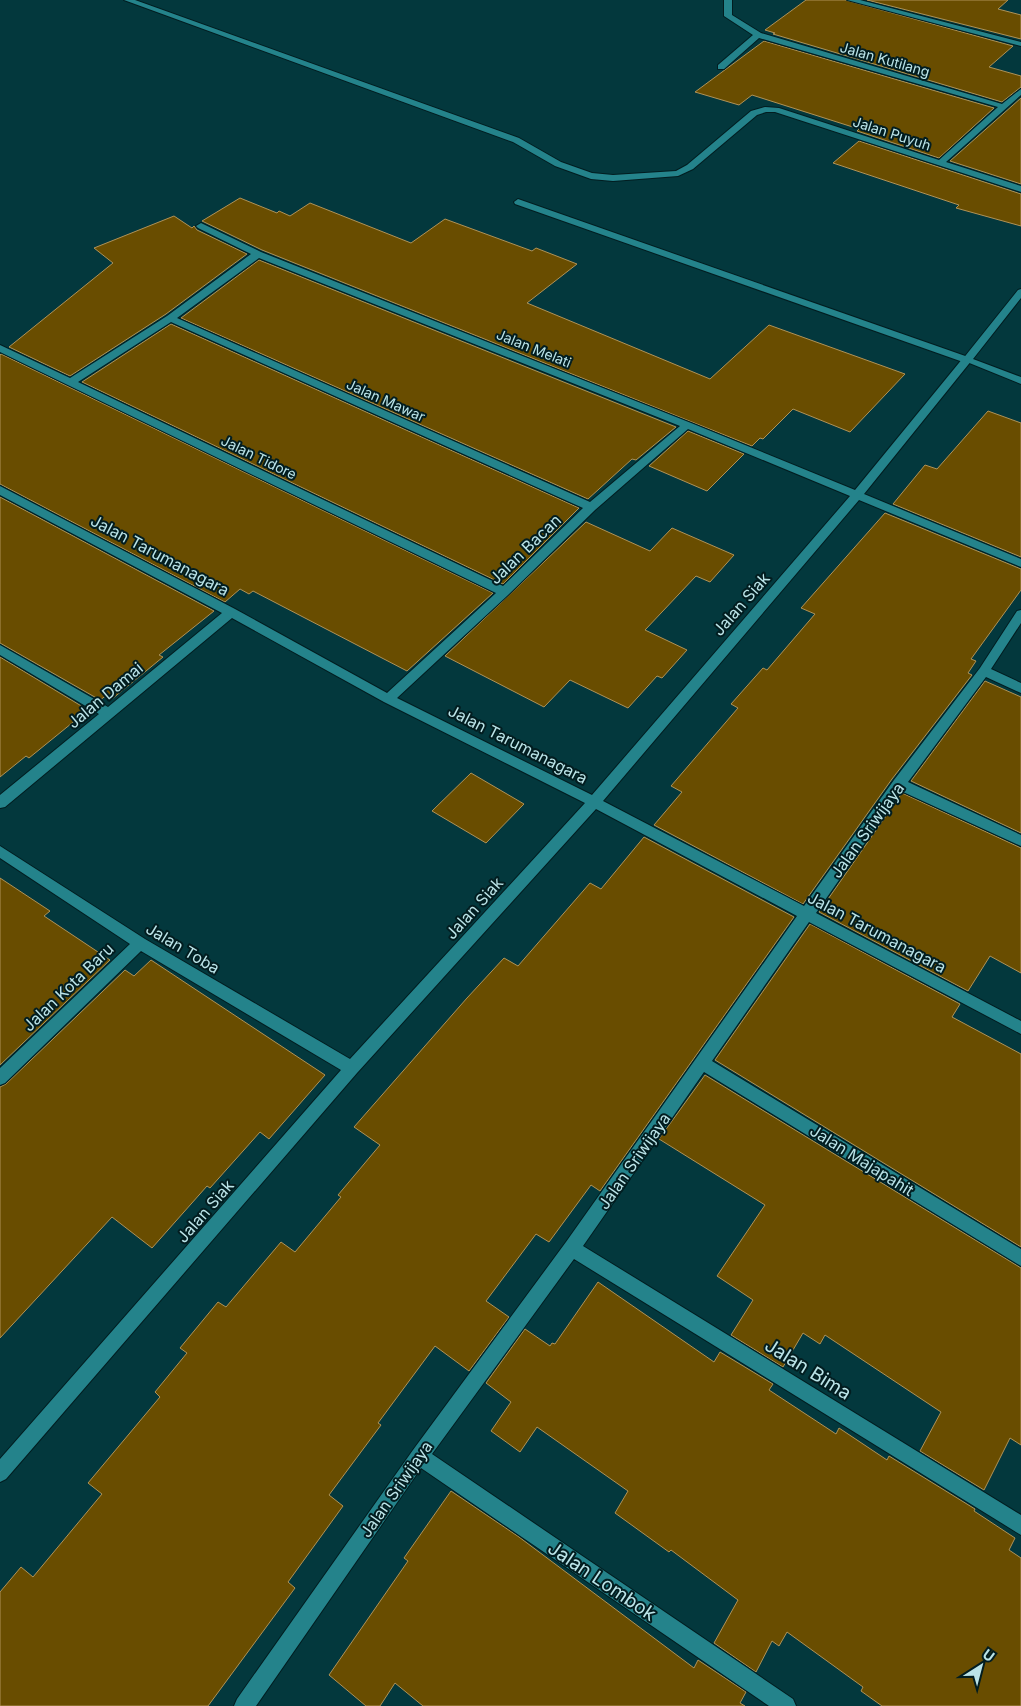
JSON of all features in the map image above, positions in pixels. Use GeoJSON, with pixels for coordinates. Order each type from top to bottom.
{"type":"FeatureCollection","features":[{"type":"Feature","properties":{"kind":"street","name":"Jalan Puyuh"},"geometry":{"type":"LineString","coordinates":[[128,0],[516,140],[558,164],[591,176],[612,178],[678,173],[690,167],[754,113],[765,109],[776,110],[1021,189]]}},
{"type":"Feature","properties":{"kind":"street","name":"Jalan Kutilang"},"geometry":{"type":"LineString","coordinates":[[728,0],[728,16],[758,35],[1005,107]]}},
{"type":"Feature","properties":{"kind":"street"},"geometry":{"type":"LineString","coordinates":[[851,0],[1021,44]]}},
{"type":"Feature","properties":{"kind":"street"},"geometry":{"type":"LineString","coordinates":[[721,67],[758,35]]}},
{"type":"Feature","properties":{"kind":"street"},"geometry":{"type":"LineString","coordinates":[[940,164],[1021,91]]}},
{"type":"Feature","properties":{"kind":"street"},"geometry":{"type":"LineString","coordinates":[[518,202],[1021,381]]}},
{"type":"Feature","properties":{"kind":"street","name":"Jalan Melati"},"geometry":{"type":"LineString","coordinates":[[201,226],[258,254],[687,425],[1021,563]]}},
{"type":"Feature","properties":{"kind":"street"},"geometry":{"type":"LineString","coordinates":[[70,383],[170,318],[258,254]]}},
{"type":"Feature","properties":{"kind":"street","name":"Jalan Siak"},"geometry":{"type":"LineString","coordinates":[[0,1473],[352,1068],[594,802],[856,496],[1021,292]]}},
{"type":"Feature","properties":{"kind":"street","name":"Jalan Mawar"},"geometry":{"type":"LineString","coordinates":[[170,318],[591,507]]}},
{"type":"Feature","properties":{"kind":"street","name":"Jalan Tidore"},"geometry":{"type":"LineString","coordinates":[[0,348],[504,592]]}},
{"type":"Feature","properties":{"kind":"street","name":"Jalan Bacan"},"geometry":{"type":"LineString","coordinates":[[388,698],[504,592],[591,507],[687,425]]}},
{"type":"Feature","properties":{"kind":"street","name":"Jalan Tarumanagara"},"geometry":{"type":"LineString","coordinates":[[0,490],[231,612],[388,698],[594,802],[1021,1028]]}},
{"type":"Feature","properties":{"kind":"street","name":"Jalan Damai"},"geometry":{"type":"LineString","coordinates":[[0,803],[231,612]]}},
{"type":"Feature","properties":{"kind":"street","name":"Jalan Sriwijaya"},"geometry":{"type":"LineString","coordinates":[[248,1705],[419,1456],[572,1248],[899,784],[984,671],[1021,614]]}},
{"type":"Feature","properties":{"kind":"street"},"geometry":{"type":"LineString","coordinates":[[0,649],[108,713]]}},
{"type":"Feature","properties":{"kind":"street"},"geometry":{"type":"LineString","coordinates":[[984,671],[1021,688]]}},
{"type":"Feature","properties":{"kind":"street"},"geometry":{"type":"LineString","coordinates":[[899,784],[1021,841]]}},
{"type":"Feature","properties":{"kind":"street","name":"Jalan Toba"},"geometry":{"type":"LineString","coordinates":[[0,851],[140,943],[352,1068]]}},
{"type":"Feature","properties":{"kind":"street","name":"Jalan Kota Baru"},"geometry":{"type":"LineString","coordinates":[[0,1078],[140,943]]}},
{"type":"Feature","properties":{"kind":"street","name":"Jalan Majapahit"},"geometry":{"type":"LineString","coordinates":[[704,1063],[1021,1258]]}},
{"type":"Feature","properties":{"kind":"street","name":"Jalan Bima"},"geometry":{"type":"LineString","coordinates":[[572,1248],[1021,1526]]}},
{"type":"Feature","properties":{"kind":"street","name":"Jalan Lombok"},"geometry":{"type":"LineString","coordinates":[[419,1456],[786,1706]]}},
{"type":"Feature","properties":{"kind":"building"},"geometry":{"type":"Polygon","coordinates":[[[806,0],[845,0],[1013,46],[989,67],[1021,76],[1021,87],[1002,102],[773,34],[775,33],[765,30],[806,0]]]}},
{"type":"Feature","properties":{"kind":"building"},"geometry":{"type":"Polygon","coordinates":[[[867,0],[1008,0],[998,9],[1021,15],[1021,39],[867,0]]]}},
{"type":"Feature","properties":{"kind":"building"},"geometry":{"type":"Polygon","coordinates":[[[764,41],[994,108],[939,158],[857,131],[859,129],[752,95],[739,105],[695,92],[764,41]]]}},
{"type":"Feature","properties":{"kind":"building"},"geometry":{"type":"Polygon","coordinates":[[[1021,98],[1021,184],[950,161],[1021,98]]]}},
{"type":"Feature","properties":{"kind":"building"},"geometry":{"type":"Polygon","coordinates":[[[859,141],[1021,194],[1021,226],[956,208],[959,205],[833,163],[859,141]]]}},
{"type":"Feature","properties":{"kind":"building"},"geometry":{"type":"Polygon","coordinates":[[[240,198],[277,213],[279,211],[290,216],[310,203],[411,243],[445,219],[532,251],[536,248],[577,264],[527,303],[710,379],[769,325],[905,374],[850,432],[793,409],[763,439],[760,438],[752,446],[262,250],[202,221],[240,198]]]}},
{"type":"Feature","properties":{"kind":"building"},"geometry":{"type":"Polygon","coordinates":[[[174,216],[192,228],[194,226],[197,230],[247,254],[166,314],[70,376],[9,347],[113,263],[94,248],[174,216]]]}},
{"type":"Feature","properties":{"kind":"building"},"geometry":{"type":"Polygon","coordinates":[[[259,260],[676,427],[636,460],[632,459],[588,499],[181,318],[259,260]]]}},
{"type":"Feature","properties":{"kind":"building"},"geometry":{"type":"Polygon","coordinates":[[[171,324],[579,508],[503,584],[82,382],[171,324]]]}},
{"type":"Feature","properties":{"kind":"building"},"geometry":{"type":"Polygon","coordinates":[[[0,355],[493,593],[407,671],[253,591],[249,594],[240,589],[225,602],[0,484],[0,355]]]}},
{"type":"Feature","properties":{"kind":"building"},"geometry":{"type":"Polygon","coordinates":[[[988,411],[1021,423],[1021,557],[893,504],[925,465],[937,469],[988,411]]]}},
{"type":"Feature","properties":{"kind":"building"},"geometry":{"type":"Polygon","coordinates":[[[688,431],[744,454],[707,491],[649,466],[688,431]]]}},
{"type":"Feature","properties":{"kind":"building"},"geometry":{"type":"Polygon","coordinates":[[[0,497],[214,611],[159,655],[163,657],[112,699],[107,695],[100,700],[0,643],[0,497]]]}},
{"type":"Feature","properties":{"kind":"building"},"geometry":{"type":"Polygon","coordinates":[[[885,513],[1021,569],[1021,590],[971,659],[976,661],[968,673],[972,675],[892,779],[803,904],[654,825],[682,792],[671,786],[738,708],[731,704],[763,668],[767,670],[815,614],[801,608],[885,513]]]}},
{"type":"Feature","properties":{"kind":"building"},"geometry":{"type":"Polygon","coordinates":[[[586,522],[650,551],[672,528],[734,555],[710,582],[696,576],[645,630],[687,650],[662,678],[657,676],[628,708],[570,680],[544,707],[445,656],[586,522]]]}},
{"type":"Feature","properties":{"kind":"building"},"geometry":{"type":"Polygon","coordinates":[[[0,657],[88,710],[29,758],[26,756],[0,777],[0,657]]]}},
{"type":"Feature","properties":{"kind":"building"},"geometry":{"type":"Polygon","coordinates":[[[985,681],[1021,697],[1021,833],[911,781],[985,681]]]}},
{"type":"Feature","properties":{"kind":"building"},"geometry":{"type":"Polygon","coordinates":[[[471,773],[524,804],[486,843],[432,811],[471,773]]]}},
{"type":"Feature","properties":{"kind":"building"},"geometry":{"type":"Polygon","coordinates":[[[902,793],[1021,848],[1021,973],[990,956],[968,991],[819,912],[902,793]]]}},
{"type":"Feature","properties":{"kind":"building"},"geometry":{"type":"Polygon","coordinates":[[[644,837],[794,917],[600,1191],[591,1185],[549,1242],[536,1234],[486,1301],[509,1317],[469,1371],[435,1346],[378,1423],[381,1425],[329,1495],[343,1506],[288,1582],[295,1588],[208,1706],[0,1706],[0,1592],[21,1567],[33,1577],[102,1494],[88,1483],[160,1397],[155,1392],[187,1353],[180,1348],[218,1302],[226,1307],[281,1242],[295,1252],[341,1197],[338,1195],[380,1145],[354,1127],[467,998],[504,958],[518,966],[590,883],[601,889],[644,837]]]}},
{"type":"Feature","properties":{"kind":"building"},"geometry":{"type":"Polygon","coordinates":[[[0,878],[50,911],[44,916],[110,960],[0,1065],[0,878]]]}},
{"type":"Feature","properties":{"kind":"building"},"geometry":{"type":"Polygon","coordinates":[[[810,924],[960,1004],[952,1017],[1021,1054],[1021,1247],[715,1060],[810,924]]]}},
{"type":"Feature","properties":{"kind":"building"},"geometry":{"type":"Polygon","coordinates":[[[151,960],[325,1075],[269,1139],[260,1132],[210,1188],[207,1186],[152,1248],[112,1217],[0,1338],[0,1087],[6,1084],[125,970],[134,976],[151,960]]]}},
{"type":"Feature","properties":{"kind":"building"},"geometry":{"type":"Polygon","coordinates":[[[705,1075],[1021,1268],[1021,1445],[1010,1438],[984,1490],[920,1451],[941,1412],[825,1335],[820,1344],[803,1333],[783,1367],[731,1335],[753,1300],[717,1276],[765,1205],[659,1139],[705,1075]]]}},
{"type":"Feature","properties":{"kind":"building"},"geometry":{"type":"Polygon","coordinates":[[[598,1282],[714,1362],[720,1352],[773,1384],[769,1390],[836,1434],[839,1428],[887,1460],[889,1456],[975,1509],[974,1511],[1015,1538],[1009,1550],[1021,1558],[1021,1706],[882,1706],[861,1691],[863,1687],[787,1632],[779,1646],[772,1641],[756,1672],[714,1643],[738,1600],[671,1550],[669,1552],[615,1513],[628,1491],[537,1427],[520,1452],[491,1431],[511,1402],[486,1383],[525,1329],[550,1346],[552,1343],[555,1344],[598,1282]]]}},
{"type":"Feature","properties":{"kind":"building"},"geometry":{"type":"Polygon","coordinates":[[[451,1491],[519,1537],[694,1668],[698,1660],[746,1692],[740,1703],[745,1706],[423,1706],[395,1683],[380,1706],[366,1706],[329,1675],[408,1561],[404,1558],[451,1491]]]}}]}
